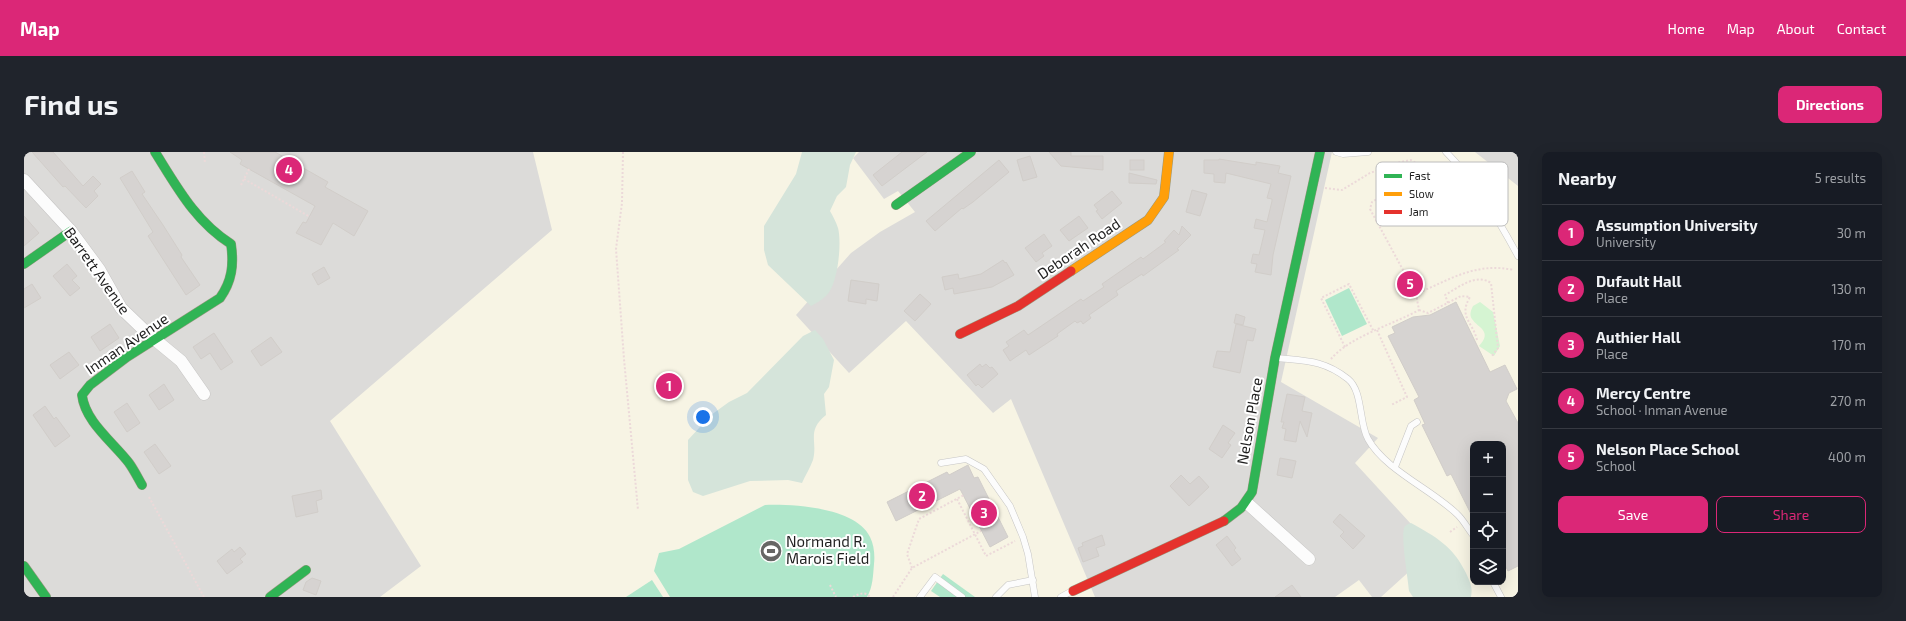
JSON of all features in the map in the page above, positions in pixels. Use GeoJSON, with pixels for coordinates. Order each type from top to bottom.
{"type":"FeatureCollection","features":[{"type":"Feature","properties":{"kind":"street","name":"Inman Avenue"},"geometry":{"type":"LineString","coordinates":[[142,485],[129,463],[96,424],[81,397],[90,385],[127,357],[214,303],[225,292],[233,272],[231,244],[208,228],[193,213],[155,152]]}},
{"type":"Feature","properties":{"kind":"street"},"geometry":{"type":"LineString","coordinates":[[896,206],[971,152]]}},
{"type":"Feature","properties":{"kind":"street","name":"Deborah Road"},"geometry":{"type":"LineString","coordinates":[[960,334],[1018,306],[1148,220],[1164,198],[1167,182],[1169,152]]}},
{"type":"Feature","properties":{"kind":"street","name":"Nelson Place"},"geometry":{"type":"LineString","coordinates":[[1073,590],[1215,526],[1236,514],[1247,503],[1252,492],[1275,358],[1320,152]]}},
{"type":"Feature","properties":{"kind":"street","name":"Barrett Avenue"},"geometry":{"type":"LineString","coordinates":[[24,180],[71,231],[99,269],[121,308],[155,340],[181,361],[204,394]]}},
{"type":"Feature","properties":{"kind":"street"},"geometry":{"type":"LineString","coordinates":[[24,264],[71,231]]}},
{"type":"Feature","properties":{"kind":"street"},"geometry":{"type":"LineString","coordinates":[[1247,503],[1309,559]]}},
{"type":"Feature","properties":{"kind":"street"},"geometry":{"type":"LineString","coordinates":[[24,566],[46,597]]}},
{"type":"Feature","properties":{"kind":"street"},"geometry":{"type":"LineString","coordinates":[[270,597],[306,570]]}},
{"type":"Feature","properties":{"kind":"lane"},"geometry":{"type":"LineString","coordinates":[[1336,152],[1343,154],[1368,152]]}},
{"type":"Feature","properties":{"kind":"lane"},"geometry":{"type":"LineString","coordinates":[[1446,152],[1455,162]]}},
{"type":"Feature","properties":{"kind":"lane"},"geometry":{"type":"LineString","coordinates":[[1502,226],[1518,256]]}},
{"type":"Feature","properties":{"kind":"lane"},"geometry":{"type":"LineString","coordinates":[[1275,358],[1327,365],[1350,381],[1357,393],[1367,439],[1383,459],[1459,516],[1470,531]]}},
{"type":"Feature","properties":{"kind":"lane"},"geometry":{"type":"LineString","coordinates":[[1395,467],[1411,426],[1417,422]]}},
{"type":"Feature","properties":{"kind":"lane"},"geometry":{"type":"LineString","coordinates":[[941,463],[966,460],[984,469],[1010,506],[1022,537],[1033,580],[1035,597]]}},
{"type":"Feature","properties":{"kind":"lane"},"geometry":{"type":"LineString","coordinates":[[920,597],[935,577],[962,597]]}},
{"type":"Feature","properties":{"kind":"lane"},"geometry":{"type":"LineString","coordinates":[[996,597],[1008,586],[1033,580]]}},
{"type":"Feature","properties":{"kind":"lane"},"geometry":{"type":"LineString","coordinates":[[1495,585],[1501,597]]}},
{"type":"Feature","properties":{"kind":"lane"},"geometry":{"type":"LineString","coordinates":[[1060,597],[1073,590]]}},
{"type":"Feature","properties":{"kind":"path"},"geometry":{"type":"LineString","coordinates":[[204,152],[205,163]]}},
{"type":"Feature","properties":{"kind":"path"},"geometry":{"type":"LineString","coordinates":[[623,152],[622,202],[616,249],[624,359],[638,510]]}},
{"type":"Feature","properties":{"kind":"path"},"geometry":{"type":"LineString","coordinates":[[1400,162],[1412,160],[1415,162]]}},
{"type":"Feature","properties":{"kind":"path"},"geometry":{"type":"LineString","coordinates":[[241,185],[249,169]]}},
{"type":"Feature","properties":{"kind":"path"},"geometry":{"type":"LineString","coordinates":[[1320,187],[1342,190],[1376,171]]}},
{"type":"Feature","properties":{"kind":"path"},"geometry":{"type":"LineString","coordinates":[[244,179],[310,216]]}},
{"type":"Feature","properties":{"kind":"path"},"geometry":{"type":"LineString","coordinates":[[1376,200],[1372,202],[1370,209],[1376,220]]}},
{"type":"Feature","properties":{"kind":"path"},"geometry":{"type":"LineString","coordinates":[[1379,226],[1416,294],[1419,310]]}},
{"type":"Feature","properties":{"kind":"path"},"geometry":{"type":"LineString","coordinates":[[1416,294],[1462,274],[1480,268],[1500,267],[1514,270]]}},
{"type":"Feature","properties":{"kind":"path"},"geometry":{"type":"LineString","coordinates":[[1448,303],[1445,295],[1475,279],[1485,279],[1492,283],[1498,348],[1492,356]]}},
{"type":"Feature","properties":{"kind":"path"},"geometry":{"type":"LineString","coordinates":[[1345,347],[1321,298],[1350,284],[1374,332]]}},
{"type":"Feature","properties":{"kind":"path"},"geometry":{"type":"LineString","coordinates":[[1327,365],[1336,353],[1377,330],[1419,310],[1428,313],[1461,296],[1470,297],[1465,306],[1465,315],[1476,333],[1477,340]]}},
{"type":"Feature","properties":{"kind":"path"},"geometry":{"type":"LineString","coordinates":[[1377,330],[1407,397],[1391,405]]}},
{"type":"Feature","properties":{"kind":"path"},"geometry":{"type":"LineString","coordinates":[[142,485],[204,597]]}},
{"type":"Feature","properties":{"kind":"path"},"geometry":{"type":"LineString","coordinates":[[912,568],[907,554],[919,519],[964,495]]}},
{"type":"Feature","properties":{"kind":"path"},"geometry":{"type":"LineString","coordinates":[[957,499],[986,556],[1022,537]]}},
{"type":"Feature","properties":{"kind":"path"},"geometry":{"type":"LineString","coordinates":[[1450,532],[1458,526]]}},
{"type":"Feature","properties":{"kind":"path"},"geometry":{"type":"LineString","coordinates":[[893,597],[912,568],[981,531]]}},
{"type":"Feature","properties":{"kind":"path"},"geometry":{"type":"LineString","coordinates":[[830,585],[836,597]]}},
{"type":"Feature","properties":{"kind":"path"},"geometry":{"type":"LineString","coordinates":[[853,597],[865,593],[870,597]]}},
{"type":"Feature","properties":{"kind":"shaded area"},"geometry":{"type":"Polygon","coordinates":[[[24,152],[1518,152],[1518,597],[24,597],[24,152]]]}},
{"type":"Feature","properties":{"kind":"shaded area"},"geometry":{"type":"Polygon","coordinates":[[[533,152],[859,152],[853,158],[884,199],[898,191],[915,212],[880,232],[851,253],[796,315],[849,373],[906,321],[993,413],[1011,399],[1095,597],[380,597],[421,566],[330,421],[552,230],[533,152]]]}},
{"type":"Feature","properties":{"kind":"shaded area"},"geometry":{"type":"Polygon","coordinates":[[[802,152],[856,152],[850,165],[846,187],[837,196],[830,211],[838,228],[840,243],[834,283],[826,296],[811,306],[768,265],[764,250],[764,226],[796,174],[802,152]]]}},
{"type":"Feature","properties":{"kind":"shaded area"},"geometry":{"type":"Polygon","coordinates":[[[1332,152],[1475,152],[1488,162],[1376,162],[1376,226],[1508,226],[1508,178],[1518,186],[1518,597],[1381,597],[1434,549],[1355,463],[1378,438],[1281,382],[1332,152]]]}},
{"type":"Feature","properties":{"kind":"shaded area"},"geometry":{"type":"Polygon","coordinates":[[[815,330],[823,339],[834,360],[829,387],[824,394],[826,415],[816,426],[814,431],[813,460],[802,483],[788,480],[750,481],[703,496],[693,492],[688,480],[688,440],[711,415],[729,402],[747,393],[803,336],[815,330]]]}},
{"type":"Feature","properties":{"kind":"shaded area"},"geometry":{"type":"Polygon","coordinates":[[[1411,523],[1436,538],[1449,549],[1466,573],[1472,590],[1471,597],[1413,597],[1409,591],[1403,541],[1403,533],[1406,525],[1411,523]]]}},
{"type":"Feature","properties":{"kind":"shaded area"},"geometry":{"type":"Polygon","coordinates":[[[1359,580],[1372,597],[1335,597],[1359,580]]]}},
{"type":"Feature","properties":{"kind":"green space"},"geometry":{"type":"Polygon","coordinates":[[[1349,288],[1367,324],[1342,336],[1325,300],[1349,288]]]}},
{"type":"Feature","properties":{"kind":"green space"},"geometry":{"type":"Polygon","coordinates":[[[1480,302],[1493,312],[1500,346],[1494,356],[1479,346],[1485,337],[1485,333],[1471,316],[1473,306],[1480,302]]]}},
{"type":"Feature","properties":{"kind":"green space","name":"Normand R. Marois Field"},"geometry":{"type":"Polygon","coordinates":[[[765,505],[791,505],[822,509],[838,513],[863,527],[870,537],[874,554],[872,581],[867,597],[670,597],[654,571],[659,553],[679,549],[765,505]]]}},
{"type":"Feature","properties":{"kind":"green space"},"geometry":{"type":"Polygon","coordinates":[[[943,574],[975,597],[940,597],[931,591],[943,574]]]}},
{"type":"Feature","properties":{"kind":"green space"},"geometry":{"type":"Polygon","coordinates":[[[652,580],[663,597],[626,597],[652,580]]]}},
{"type":"Feature","properties":{"kind":"building"},"geometry":{"type":"Polygon","coordinates":[[[32,152],[53,152],[83,186],[93,176],[101,184],[94,191],[98,196],[86,208],[65,186],[63,187],[32,152]]]}},
{"type":"Feature","properties":{"kind":"building"},"geometry":{"type":"Polygon","coordinates":[[[230,152],[275,152],[328,182],[325,187],[368,211],[354,236],[333,223],[321,245],[296,233],[303,222],[306,223],[315,206],[240,164],[242,160],[230,152]]]}},
{"type":"Feature","properties":{"kind":"building"},"geometry":{"type":"Polygon","coordinates":[[[902,152],[927,152],[882,186],[873,175],[902,152]]]}},
{"type":"Feature","properties":{"kind":"building"},"geometry":{"type":"Polygon","coordinates":[[[1049,152],[1071,152],[1071,156],[1103,156],[1103,170],[1061,166],[1049,152]]]}},
{"type":"Feature","properties":{"kind":"building"},"geometry":{"type":"Polygon","coordinates":[[[1030,156],[1037,177],[1023,181],[1017,160],[1030,156]]]}},
{"type":"Feature","properties":{"kind":"building"},"geometry":{"type":"Polygon","coordinates":[[[1219,159],[1256,165],[1256,162],[1280,166],[1278,173],[1291,176],[1273,255],[1271,275],[1255,272],[1257,264],[1251,263],[1253,254],[1259,255],[1265,230],[1254,228],[1256,219],[1267,222],[1272,201],[1272,199],[1267,198],[1271,184],[1226,173],[1225,183],[1214,182],[1214,174],[1204,173],[1204,160],[1219,159]]]}},
{"type":"Feature","properties":{"kind":"building"},"geometry":{"type":"Polygon","coordinates":[[[999,160],[1009,172],[935,231],[926,221],[999,160]]]}},
{"type":"Feature","properties":{"kind":"building"},"geometry":{"type":"Polygon","coordinates":[[[1130,160],[1144,160],[1144,170],[1130,170],[1130,160]]]}},
{"type":"Feature","properties":{"kind":"building"},"geometry":{"type":"Polygon","coordinates":[[[132,171],[145,192],[142,194],[200,285],[186,295],[148,236],[153,232],[120,178],[132,171]]]}},
{"type":"Feature","properties":{"kind":"building"},"geometry":{"type":"Polygon","coordinates":[[[1129,173],[1157,180],[1156,184],[1129,183],[1129,173]]]}},
{"type":"Feature","properties":{"kind":"building"},"geometry":{"type":"Polygon","coordinates":[[[1192,190],[1207,194],[1200,216],[1186,212],[1192,190]]]}},
{"type":"Feature","properties":{"kind":"building"},"geometry":{"type":"Polygon","coordinates":[[[1112,191],[1122,203],[1102,219],[1096,211],[1098,210],[1094,205],[1112,191]]]}},
{"type":"Feature","properties":{"kind":"building"},"geometry":{"type":"Polygon","coordinates":[[[24,216],[39,233],[24,246],[24,216]]]}},
{"type":"Feature","properties":{"kind":"building"},"geometry":{"type":"Polygon","coordinates":[[[1079,216],[1088,228],[1069,241],[1060,230],[1079,216]]]}},
{"type":"Feature","properties":{"kind":"building"},"geometry":{"type":"Polygon","coordinates":[[[1182,226],[1191,235],[1177,249],[1179,250],[1143,276],[1142,274],[1116,291],[1118,295],[1089,315],[1091,318],[1083,324],[1081,321],[1077,323],[1075,321],[1057,334],[1058,336],[1029,355],[1026,350],[1010,361],[1003,350],[1009,346],[1006,342],[1024,330],[1028,335],[1081,299],[1083,301],[1104,287],[1102,284],[1141,257],[1143,259],[1166,242],[1164,241],[1174,230],[1179,235],[1182,226]]]}},
{"type":"Feature","properties":{"kind":"building"},"geometry":{"type":"Polygon","coordinates":[[[1044,234],[1052,246],[1042,253],[1044,256],[1036,262],[1025,248],[1044,234]]]}},
{"type":"Feature","properties":{"kind":"building"},"geometry":{"type":"Polygon","coordinates":[[[1003,260],[1005,263],[1006,262],[1014,275],[992,287],[954,294],[953,288],[945,290],[942,277],[958,274],[959,279],[981,274],[1003,260]]]}},
{"type":"Feature","properties":{"kind":"building"},"geometry":{"type":"Polygon","coordinates":[[[67,264],[77,276],[72,280],[80,288],[70,296],[53,276],[67,264]]]}},
{"type":"Feature","properties":{"kind":"building"},"geometry":{"type":"Polygon","coordinates":[[[324,267],[330,278],[318,285],[312,274],[324,267]]]}},
{"type":"Feature","properties":{"kind":"building"},"geometry":{"type":"Polygon","coordinates":[[[851,280],[879,284],[877,301],[866,299],[866,304],[848,301],[851,280]]]}},
{"type":"Feature","properties":{"kind":"building"},"geometry":{"type":"Polygon","coordinates":[[[32,284],[41,298],[24,308],[24,289],[32,284]]]}},
{"type":"Feature","properties":{"kind":"building"},"geometry":{"type":"Polygon","coordinates":[[[920,294],[931,304],[915,321],[904,311],[920,294]]]}},
{"type":"Feature","properties":{"kind":"building"},"geometry":{"type":"Polygon","coordinates":[[[1456,302],[1490,372],[1505,365],[1517,389],[1509,393],[1506,401],[1518,423],[1518,566],[1508,571],[1506,567],[1506,441],[1470,441],[1470,512],[1451,474],[1447,476],[1422,425],[1425,424],[1414,400],[1419,397],[1388,336],[1395,333],[1392,327],[1413,317],[1430,315],[1456,302]]]}},
{"type":"Feature","properties":{"kind":"building"},"geometry":{"type":"Polygon","coordinates":[[[1236,314],[1245,317],[1243,325],[1234,323],[1236,314]]]}},
{"type":"Feature","properties":{"kind":"building"},"geometry":{"type":"Polygon","coordinates":[[[110,324],[119,338],[100,351],[91,337],[110,324]]]}},
{"type":"Feature","properties":{"kind":"building"},"geometry":{"type":"Polygon","coordinates":[[[1236,324],[1256,329],[1253,341],[1247,340],[1240,373],[1213,367],[1217,351],[1230,352],[1236,324]]]}},
{"type":"Feature","properties":{"kind":"building"},"geometry":{"type":"Polygon","coordinates":[[[214,333],[233,362],[221,370],[210,353],[201,359],[193,347],[214,333]]]}},
{"type":"Feature","properties":{"kind":"building"},"geometry":{"type":"Polygon","coordinates":[[[271,337],[282,352],[261,366],[251,351],[271,337]]]}},
{"type":"Feature","properties":{"kind":"building"},"geometry":{"type":"Polygon","coordinates":[[[69,352],[79,365],[60,379],[50,365],[69,352]]]}},
{"type":"Feature","properties":{"kind":"building"},"geometry":{"type":"Polygon","coordinates":[[[980,364],[982,367],[986,364],[990,368],[992,367],[998,374],[982,388],[978,384],[976,386],[967,375],[980,364]]]}},
{"type":"Feature","properties":{"kind":"building"},"geometry":{"type":"Polygon","coordinates":[[[164,384],[174,400],[159,410],[149,395],[164,384]]]}},
{"type":"Feature","properties":{"kind":"building"},"geometry":{"type":"Polygon","coordinates":[[[1287,394],[1305,397],[1302,411],[1312,413],[1307,437],[1300,421],[1296,442],[1284,440],[1286,429],[1282,428],[1284,422],[1281,422],[1287,394]]]}},
{"type":"Feature","properties":{"kind":"building"},"geometry":{"type":"Polygon","coordinates":[[[127,403],[140,423],[127,432],[114,412],[127,403]]]}},
{"type":"Feature","properties":{"kind":"building"},"geometry":{"type":"Polygon","coordinates":[[[45,406],[54,419],[56,417],[70,436],[55,447],[33,415],[45,406]]]}},
{"type":"Feature","properties":{"kind":"building"},"geometry":{"type":"Polygon","coordinates":[[[1223,425],[1235,433],[1228,443],[1231,445],[1222,458],[1209,449],[1223,425]]]}},
{"type":"Feature","properties":{"kind":"building"},"geometry":{"type":"Polygon","coordinates":[[[155,444],[171,466],[159,474],[144,452],[155,444]]]}},
{"type":"Feature","properties":{"kind":"building"},"geometry":{"type":"Polygon","coordinates":[[[1280,458],[1296,461],[1292,478],[1277,475],[1280,458]]]}},
{"type":"Feature","properties":{"kind":"building"},"geometry":{"type":"Polygon","coordinates":[[[968,465],[974,478],[978,477],[1008,537],[990,547],[960,489],[896,521],[887,502],[947,472],[949,475],[968,465]]]}},
{"type":"Feature","properties":{"kind":"building"},"geometry":{"type":"Polygon","coordinates":[[[1181,475],[1190,484],[1199,476],[1209,487],[1189,506],[1170,486],[1181,475]]]}},
{"type":"Feature","properties":{"kind":"building"},"geometry":{"type":"Polygon","coordinates":[[[321,490],[322,499],[316,501],[318,512],[296,517],[292,496],[321,490]]]}},
{"type":"Feature","properties":{"kind":"building"},"geometry":{"type":"Polygon","coordinates":[[[1340,514],[1365,536],[1353,549],[1340,536],[1344,532],[1333,522],[1340,514]]]}},
{"type":"Feature","properties":{"kind":"building"},"geometry":{"type":"Polygon","coordinates":[[[1102,535],[1105,545],[1096,548],[1099,556],[1083,562],[1078,548],[1083,546],[1082,543],[1102,535]]]}},
{"type":"Feature","properties":{"kind":"building"},"geometry":{"type":"Polygon","coordinates":[[[1227,536],[1236,548],[1234,550],[1241,559],[1232,566],[1216,545],[1227,536]]]}},
{"type":"Feature","properties":{"kind":"building"},"geometry":{"type":"Polygon","coordinates":[[[240,547],[246,554],[240,559],[243,562],[227,574],[217,561],[232,549],[234,552],[240,547]]]}},
{"type":"Feature","properties":{"kind":"building"},"geometry":{"type":"Polygon","coordinates":[[[312,578],[321,581],[316,595],[303,590],[306,582],[312,578]]]}},
{"type":"Feature","properties":{"kind":"building"},"geometry":{"type":"Polygon","coordinates":[[[1292,585],[1301,597],[1275,597],[1292,585]]]}},
{"type":"Feature","properties":{"kind":"traffic: fast"},"geometry":{"type":"LineString","coordinates":[[142,485],[123,455],[94,423],[84,405],[82,395],[90,385],[127,357],[220,298],[230,279],[232,266],[231,244],[218,235],[197,214],[179,190],[155,152]]}},
{"type":"Feature","properties":{"kind":"traffic: fast"},"geometry":{"type":"LineString","coordinates":[[896,205],[971,152]]}},
{"type":"Feature","properties":{"kind":"traffic: fast"},"geometry":{"type":"LineString","coordinates":[[1224,521],[1241,508],[1252,492],[1275,358],[1320,152]]}},
{"type":"Feature","properties":{"kind":"traffic: fast"},"geometry":{"type":"LineString","coordinates":[[24,264],[71,231]]}},
{"type":"Feature","properties":{"kind":"traffic: fast"},"geometry":{"type":"LineString","coordinates":[[24,566],[46,597]]}},
{"type":"Feature","properties":{"kind":"traffic: fast"},"geometry":{"type":"LineString","coordinates":[[270,597],[306,570]]}},
{"type":"Feature","properties":{"kind":"traffic: slow"},"geometry":{"type":"LineString","coordinates":[[1071,271],[1148,220],[1164,197],[1169,152]]}},
{"type":"Feature","properties":{"kind":"traffic: jam"},"geometry":{"type":"LineString","coordinates":[[960,334],[1018,306],[1071,271]]}},
{"type":"Feature","properties":{"kind":"traffic: jam"},"geometry":{"type":"LineString","coordinates":[[1073,591],[1224,521]]}},
{"type":"Feature","properties":{"kind":"place","name":"Mercy Centre"},"geometry":{"type":"Point","coordinates":[289,170]}},
{"type":"Feature","properties":{"kind":"place","name":"Nelson Place School"},"geometry":{"type":"Point","coordinates":[1410,284]}},
{"type":"Feature","properties":{"kind":"place","name":"Assumption University"},"geometry":{"type":"Point","coordinates":[669,386]}},
{"type":"Feature","properties":{"kind":"place","name":"Dufault Hall"},"geometry":{"type":"Point","coordinates":[922,496]}},
{"type":"Feature","properties":{"kind":"place","name":"Authier Hall"},"geometry":{"type":"Point","coordinates":[984,513]}},
{"type":"Feature","properties":{"kind":"place","name":"Normand R. Marois Field"},"geometry":{"type":"Point","coordinates":[771,551]}}]}
